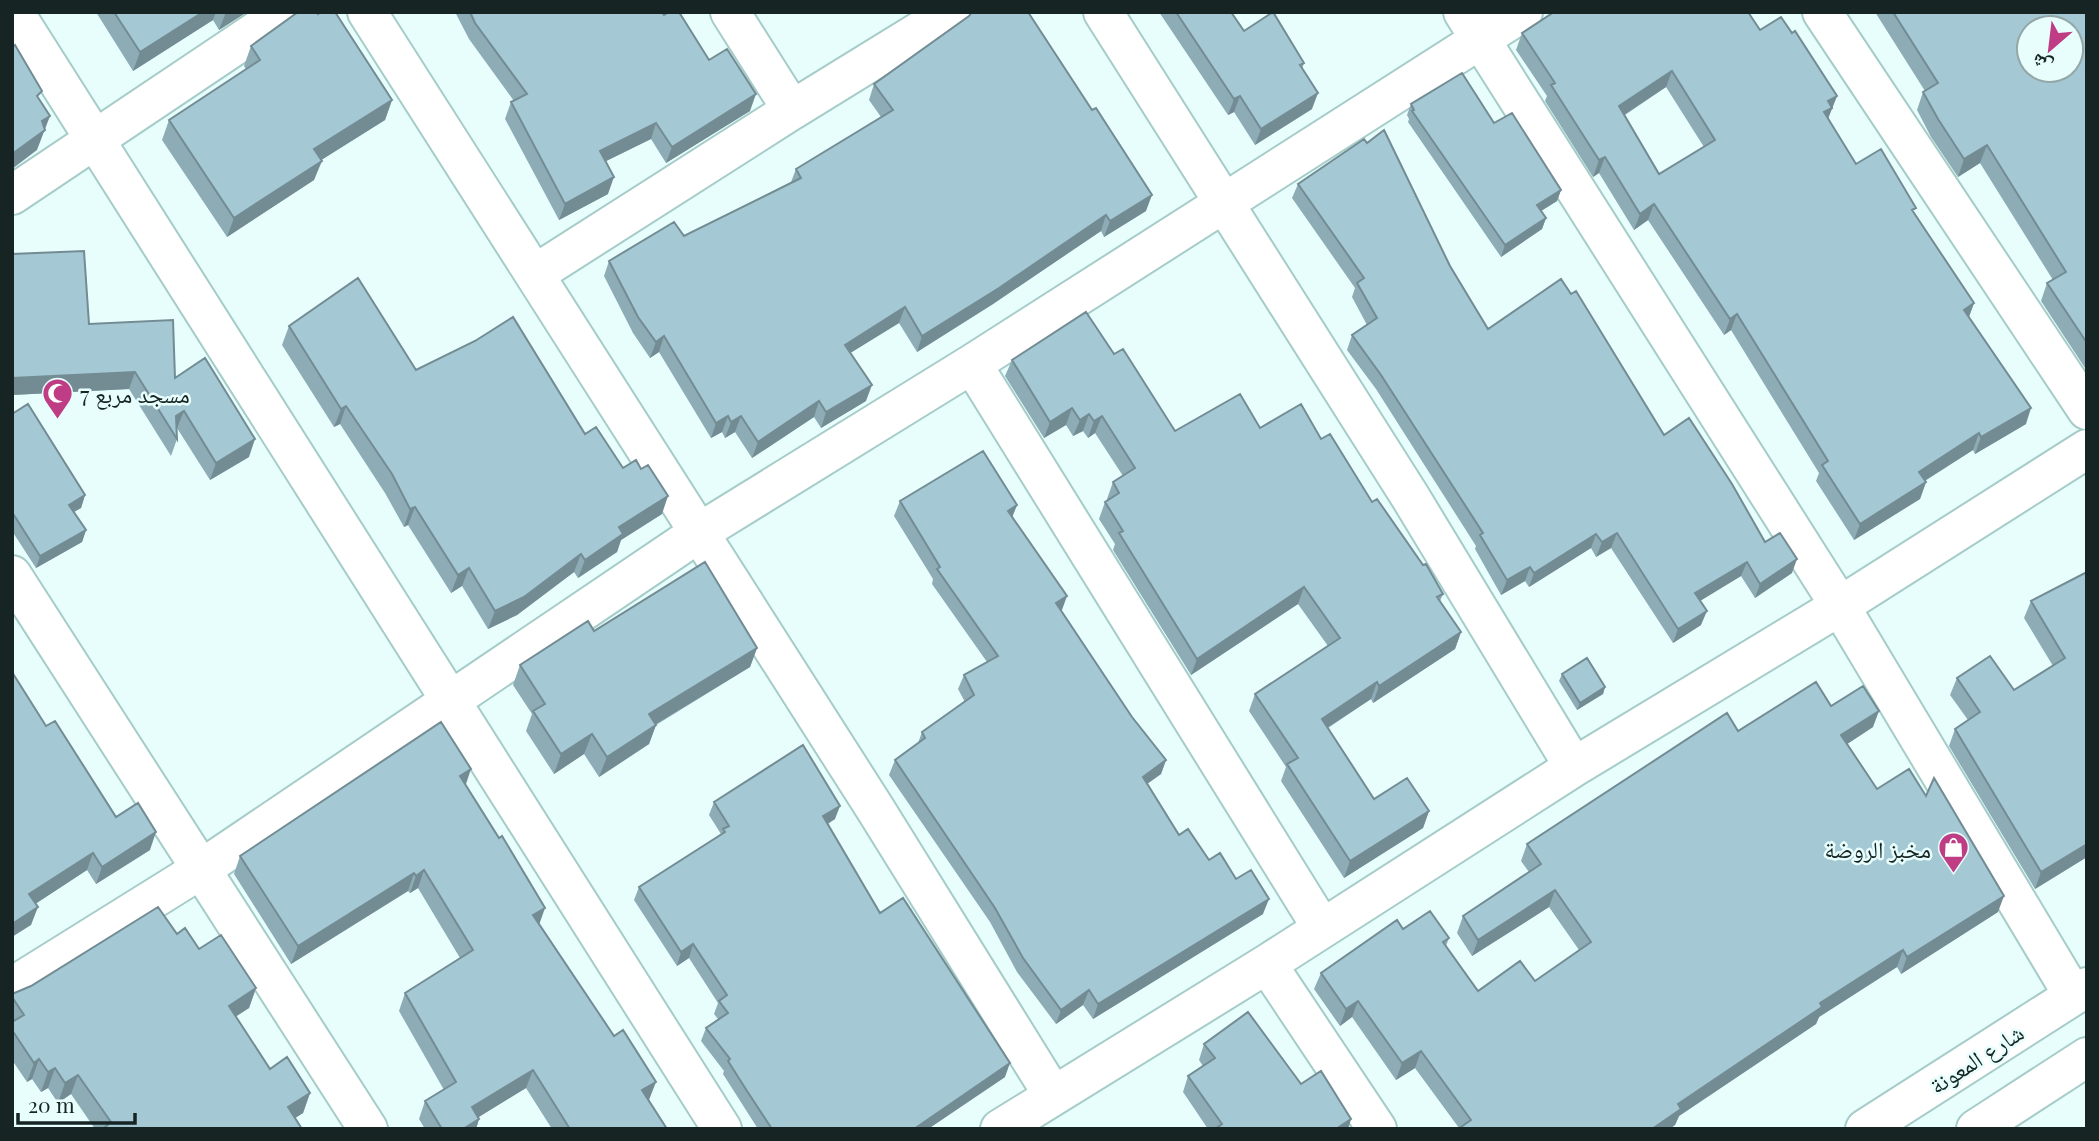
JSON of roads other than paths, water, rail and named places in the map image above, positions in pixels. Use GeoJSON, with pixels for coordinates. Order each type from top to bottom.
{"type":"FeatureCollection","features":[{"type":"Feature","properties":{"kind":"main road"},"geometry":{"type":"LineString","coordinates":[[15,12],[94,142],[272,415],[722,1129]]}},
{"type":"Feature","properties":{"kind":"main road"},"geometry":{"type":"LineString","coordinates":[[12,195],[285,12]]}},
{"type":"Feature","properties":{"kind":"main road"},"geometry":{"type":"LineString","coordinates":[[367,12],[700,532],[1053,1095]]}},
{"type":"Feature","properties":{"kind":"main road"},"geometry":{"type":"LineString","coordinates":[[730,12],[792,110]]}},
{"type":"Feature","properties":{"kind":"main road"},"geometry":{"type":"LineString","coordinates":[[535,274],[951,12]]}},
{"type":"Feature","properties":{"kind":"main road"},"geometry":{"type":"LineString","coordinates":[[1102,12],[1411,498],[1574,767]]}},
{"type":"Feature","properties":{"kind":"main road"},"geometry":{"type":"LineString","coordinates":[[12,987],[203,868],[700,532],[972,364],[1223,204],[1471,26],[1523,12]]}},
{"type":"Feature","properties":{"kind":"main road"},"geometry":{"type":"LineString","coordinates":[[1822,12],[2087,410]]}},
{"type":"Feature","properties":{"kind":"main road"},"geometry":{"type":"LineString","coordinates":[[1471,26],[1840,606],[2080,991]]}},
{"type":"Feature","properties":{"kind":"main road"},"geometry":{"type":"LineString","coordinates":[[972,364],[1322,928]]}},
{"type":"Feature","properties":{"kind":"main road"},"geometry":{"type":"LineString","coordinates":[[1000,1129],[1267,964],[1574,767],[1840,606],[2087,449]]}},
{"type":"Feature","properties":{"kind":"main road"},"geometry":{"type":"LineString","coordinates":[[12,575],[203,868],[368,1129]]}},
{"type":"Feature","properties":{"kind":"main road"},"geometry":{"type":"LineString","coordinates":[[1267,964],[1377,1129]]}},
{"type":"Feature","properties":{"kind":"main road","name":"شارع المعونة"},"geometry":{"type":"LineString","coordinates":[[1865,1129],[2080,991]]}},
{"type":"Feature","properties":{"kind":"main road"},"geometry":{"type":"LineString","coordinates":[[1976,1129],[2084,1065]]}},
{"type":"Feature","properties":{"kind":"place","name":"مسجد مربع 7"},"geometry":{"type":"Point","coordinates":[57,420]}},
{"type":"Feature","properties":{"kind":"place","name":"مخبز الروضة"},"geometry":{"type":"Point","coordinates":[1954,875]}}]}
